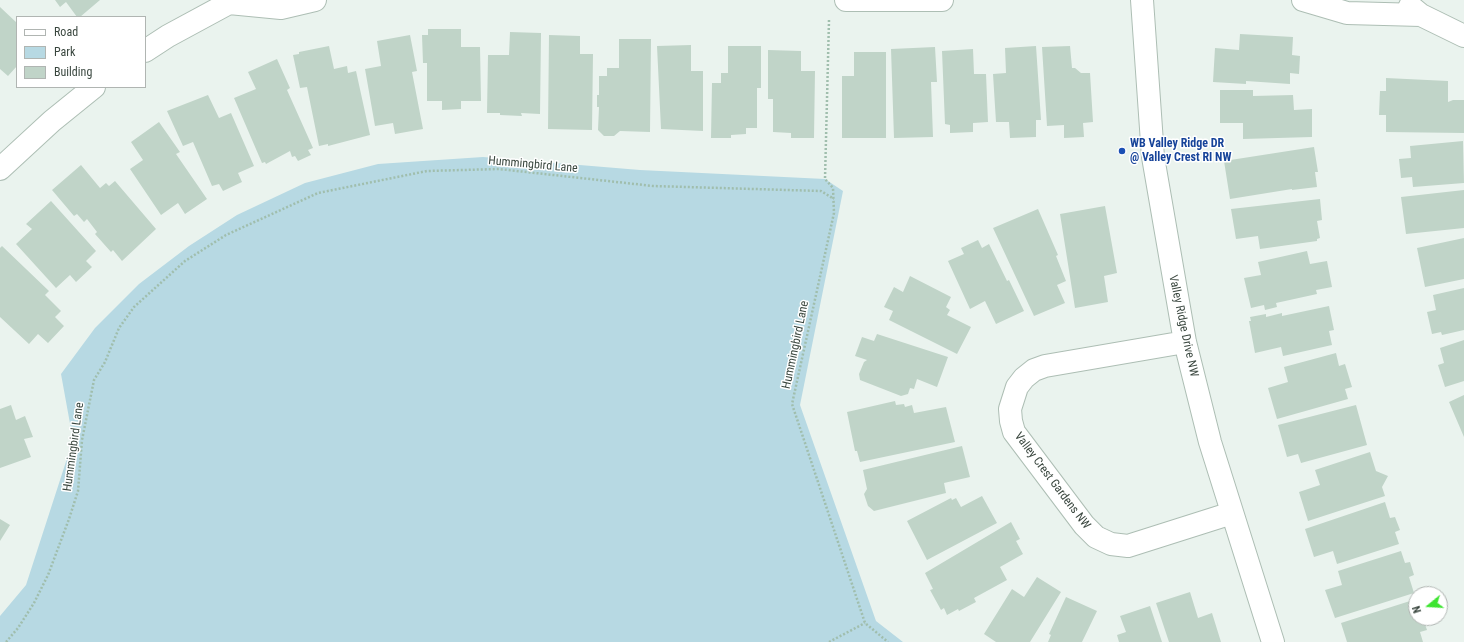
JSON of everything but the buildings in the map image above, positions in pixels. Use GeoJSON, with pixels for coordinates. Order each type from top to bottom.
{"type":"FeatureCollection","features":[{"type":"Feature","properties":{"kind":"street"},"geometry":{"type":"LineString","coordinates":[[146,50],[229,1],[281,8],[315,0]]}},
{"type":"Feature","properties":{"kind":"street"},"geometry":{"type":"LineString","coordinates":[[846,0],[942,0]]}},
{"type":"Feature","properties":{"kind":"street","name":"Valley Ridge Drive NW"},"geometry":{"type":"LineString","coordinates":[[1142,0],[1153,157],[1185,342],[1210,442],[1273,642]]}},
{"type":"Feature","properties":{"kind":"street"},"geometry":{"type":"LineString","coordinates":[[1303,0],[1348,13],[1421,15]]}},
{"type":"Feature","properties":{"kind":"street"},"geometry":{"type":"LineString","coordinates":[[1404,0],[1421,15],[1464,36]]}},
{"type":"Feature","properties":{"kind":"street"},"geometry":{"type":"LineString","coordinates":[[0,169],[52,121],[93,88]]}},
{"type":"Feature","properties":{"kind":"street","name":"Valley Crest Gardens NW"},"geometry":{"type":"LineString","coordinates":[[1185,342],[1044,366],[1034,370],[1024,378],[1017,387],[1010,409],[1014,432],[1084,525],[1096,537],[1111,544],[1128,546],[1232,513]]}},
{"type":"Feature","properties":{"kind":"path"},"geometry":{"type":"LineString","coordinates":[[829,14],[825,179],[833,188],[834,198]]}},
{"type":"Feature","properties":{"kind":"path","name":"Hummingbird Lane"},"geometry":{"type":"LineString","coordinates":[[6,642],[18,628],[34,603],[48,575],[78,491],[82,440],[94,380],[105,362],[119,328],[134,308],[185,260],[226,235],[318,193],[427,171],[499,169],[653,186],[821,191],[834,198],[834,213],[792,404],[865,623]]}},
{"type":"Feature","properties":{"kind":"path"},"geometry":{"type":"LineString","coordinates":[[829,642],[865,623],[888,642]]}},
{"type":"Feature","properties":{"kind":"green space"},"geometry":{"type":"Polygon","coordinates":[[[483,157],[640,170],[825,179],[843,191],[800,405],[876,621],[903,642],[0,642],[0,616],[26,585],[73,440],[61,374],[95,328],[139,284],[189,246],[237,215],[305,183],[378,164],[483,157]]]}},
{"type":"Feature","properties":{"kind":"place","name":"WB Valley Ridge DR @ Valley Crest RI NW"},"geometry":{"type":"Point","coordinates":[1122,151]}}]}
